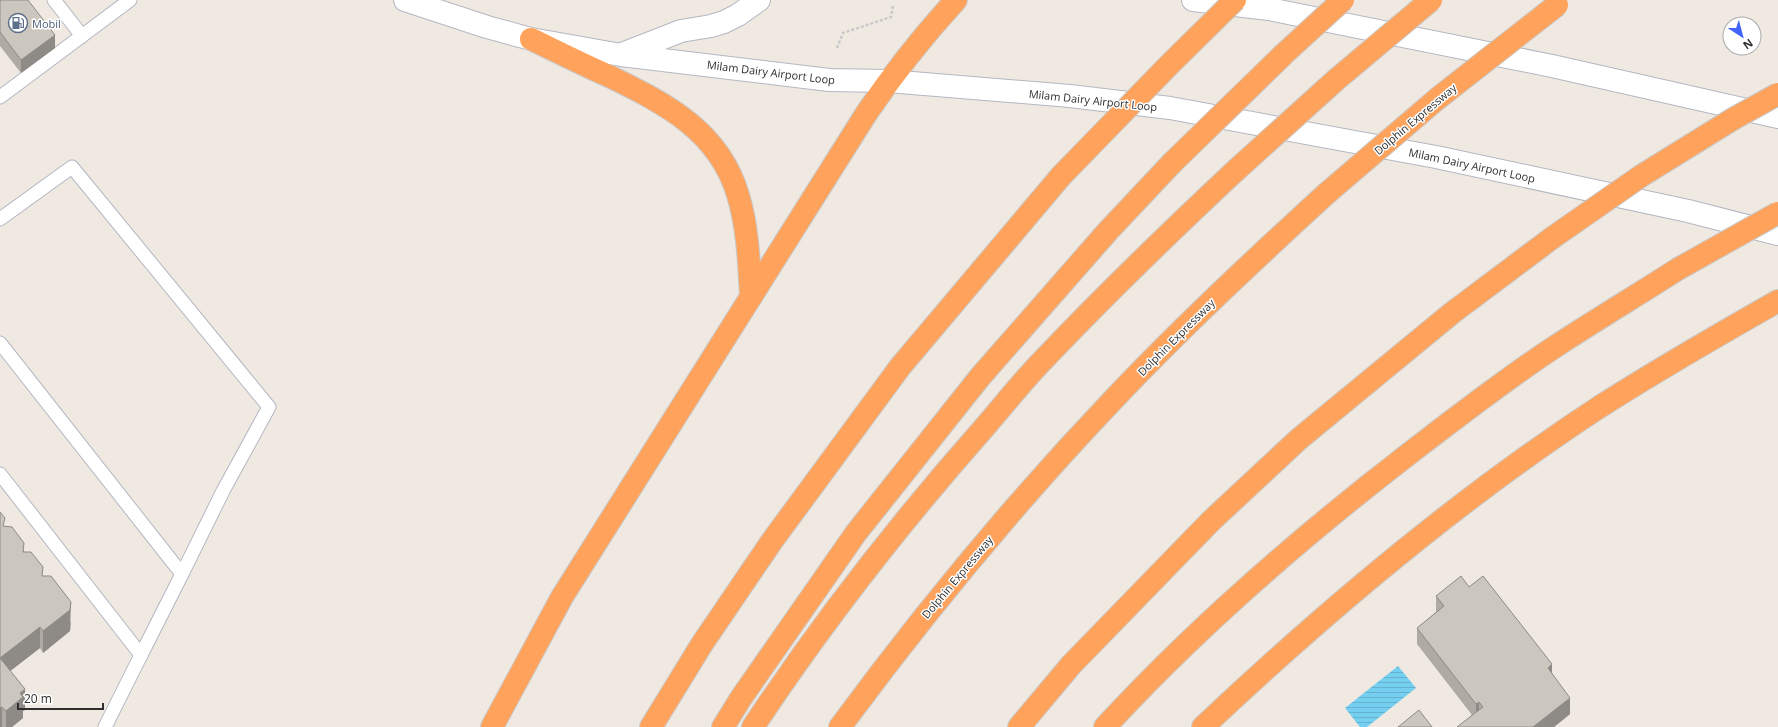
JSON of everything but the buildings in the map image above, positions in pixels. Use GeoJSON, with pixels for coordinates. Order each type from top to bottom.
{"type":"FeatureCollection","features":[{"type":"Feature","properties":{"kind":"highway"},"geometry":{"type":"LineString","coordinates":[[492,727],[562,597],[888,81],[914,48],[956,0]]}},
{"type":"Feature","properties":{"kind":"highway"},"geometry":{"type":"LineString","coordinates":[[651,727],[702,644],[772,540],[896,373],[1061,176],[1169,65],[1235,0]]}},
{"type":"Feature","properties":{"kind":"highway"},"geometry":{"type":"LineString","coordinates":[[723,727],[856,533],[980,376],[1108,231],[1172,163],[1285,53],[1343,0]]}},
{"type":"Feature","properties":{"kind":"highway"},"geometry":{"type":"LineString","coordinates":[[753,727],[773,696],[875,558],[956,460],[1045,358],[1143,258],[1234,172],[1337,79],[1431,0]]}},
{"type":"Feature","properties":{"kind":"highway","name":"Dolphin Expressway"},"geometry":{"type":"LineString","coordinates":[[840,727],[967,563],[1112,401],[1182,330],[1326,194],[1438,99],[1561,2]]}},
{"type":"Feature","properties":{"kind":"highway"},"geometry":{"type":"LineString","coordinates":[[531,39],[655,99],[682,116],[707,139],[727,167],[738,194],[747,234],[751,297]]}},
{"type":"Feature","properties":{"kind":"highway"},"geometry":{"type":"LineString","coordinates":[[1019,727],[1071,665],[1211,521],[1299,439],[1452,313],[1552,238],[1641,176],[1733,119],[1778,94]]}},
{"type":"Feature","properties":{"kind":"highway"},"geometry":{"type":"LineString","coordinates":[[1105,727],[1151,677],[1239,594],[1315,528],[1475,403],[1553,348],[1678,269],[1778,213]]}},
{"type":"Feature","properties":{"kind":"highway"},"geometry":{"type":"LineString","coordinates":[[1203,727],[1275,659],[1352,592],[1433,527],[1518,464],[1601,406],[1691,351],[1778,301]]}},
{"type":"Feature","properties":{"kind":"main road","name":"Milam Dairy Airport Loop"},"geometry":{"type":"LineString","coordinates":[[405,0],[481,25],[531,39],[621,54],[828,80],[888,81],[1070,96],[1170,108],[1436,157],[1688,211],[1778,234]]}},
{"type":"Feature","properties":{"kind":"main road"},"geometry":{"type":"LineString","coordinates":[[621,54],[681,30],[711,26],[724,22],[738,15],[759,0]]}},
{"type":"Feature","properties":{"kind":"main road"},"geometry":{"type":"LineString","coordinates":[[1193,0],[1269,9],[1536,63],[1778,118]]}},
{"type":"Feature","properties":{"kind":"lane"},"geometry":{"type":"LineString","coordinates":[[54,0],[82,36]]}},
{"type":"Feature","properties":{"kind":"lane"},"geometry":{"type":"LineString","coordinates":[[0,97],[130,0]]}},
{"type":"Feature","properties":{"kind":"lane"},"geometry":{"type":"LineString","coordinates":[[0,219],[72,167],[269,407],[223,491],[105,727]]}},
{"type":"Feature","properties":{"kind":"lane"},"geometry":{"type":"LineString","coordinates":[[0,343],[182,574]]}},
{"type":"Feature","properties":{"kind":"lane"},"geometry":{"type":"LineString","coordinates":[[0,474],[141,655]]}},
{"type":"Feature","properties":{"kind":"path"},"geometry":{"type":"LineString","coordinates":[[837,48],[843,33],[891,17],[893,5]]}},
{"type":"Feature","properties":{"kind":"water"},"geometry":{"type":"Polygon","coordinates":[[[1398,666],[1416,688],[1367,727],[1360,727],[1345,708],[1398,666]]]}},
{"type":"Feature","properties":{"kind":"place","name":"Mobil"},"geometry":{"type":"Point","coordinates":[18,23]}}]}
